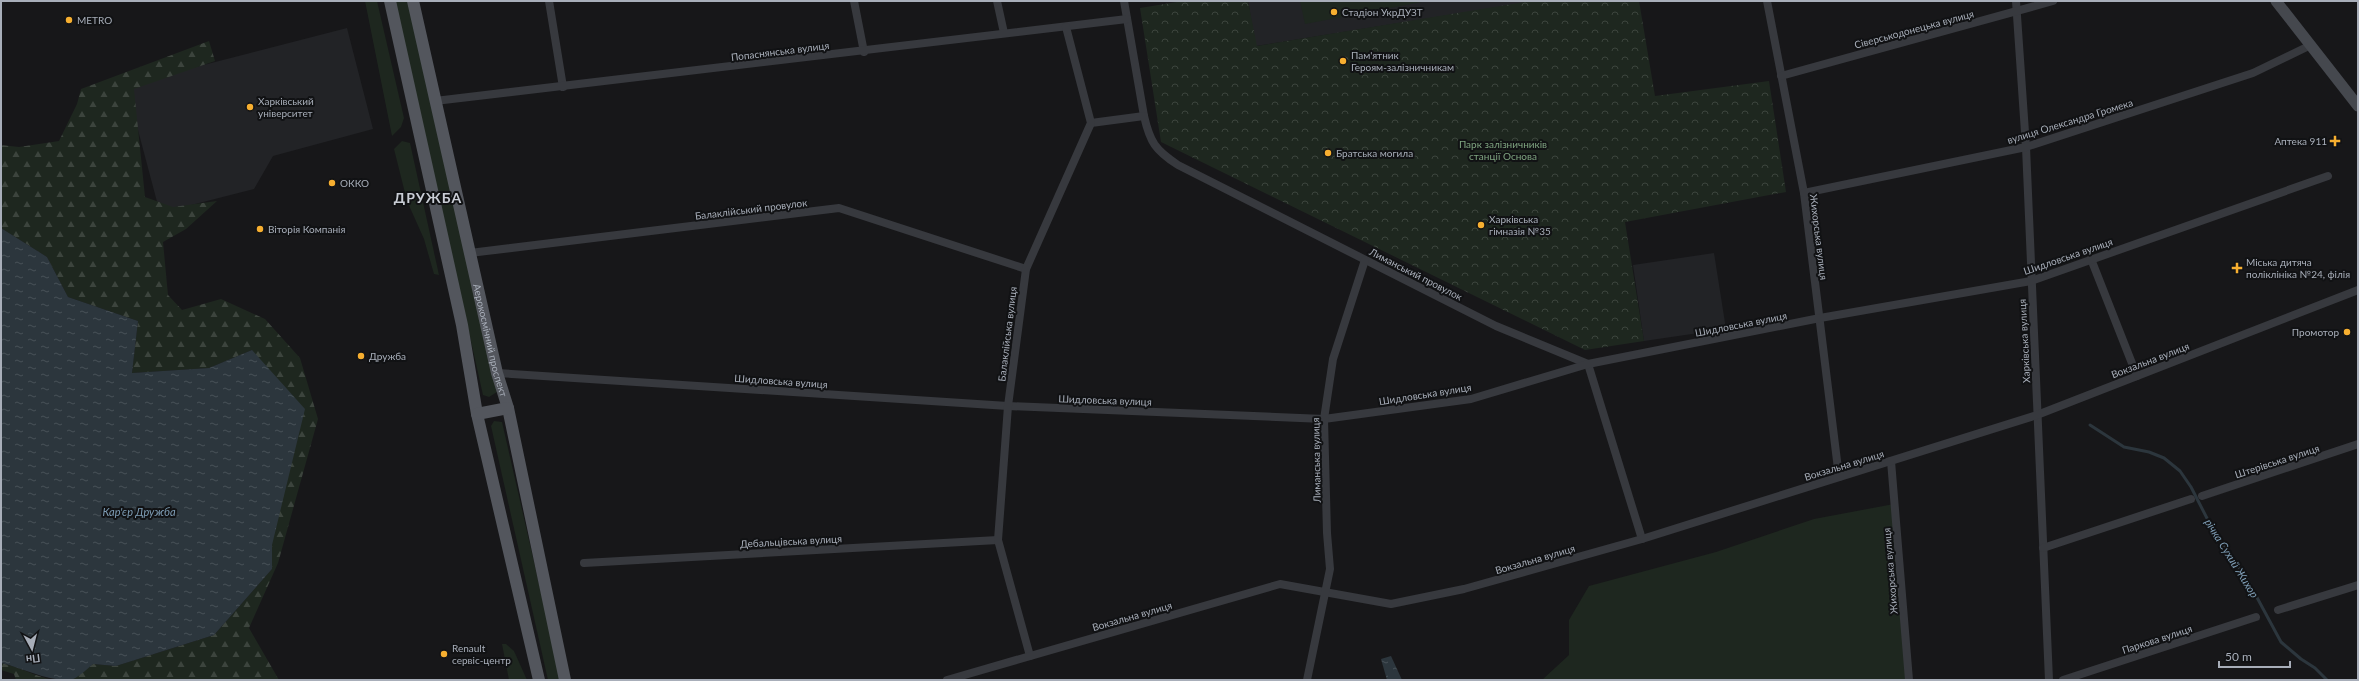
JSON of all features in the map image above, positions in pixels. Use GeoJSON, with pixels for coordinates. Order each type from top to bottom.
{"type":"FeatureCollection","features":[{"type":"Feature","properties":{"kind":"main road"},"geometry":{"type":"LineString","coordinates":[[390,1],[462,325],[477,414],[539,680]]}},
{"type":"Feature","properties":{"kind":"main road","name":"Аерокосмічний проспект"},"geometry":{"type":"LineString","coordinates":[[413,1],[497,373],[508,408],[565,680]]}},
{"type":"Feature","properties":{"kind":"main road"},"geometry":{"type":"LineString","coordinates":[[2276,1],[2358,106]]}},
{"type":"Feature","properties":{"kind":"main road"},"geometry":{"type":"LineString","coordinates":[[477,414],[508,408]]}},
{"type":"Feature","properties":{"kind":"street"},"geometry":{"type":"LineString","coordinates":[[549,1],[563,87]]}},
{"type":"Feature","properties":{"kind":"street"},"geometry":{"type":"LineString","coordinates":[[854,1],[864,52]]}},
{"type":"Feature","properties":{"kind":"street"},"geometry":{"type":"LineString","coordinates":[[997,1],[1004,33]]}},
{"type":"Feature","properties":{"kind":"street","name":"Лиманський провулок"},"geometry":{"type":"LineString","coordinates":[[1124,1],[1148,133],[1156,148],[1166,157],[1496,326],[1588,364]]}},
{"type":"Feature","properties":{"kind":"street","name":"Жихорська вулиця"},"geometry":{"type":"LineString","coordinates":[[1768,1],[1804,193],[1839,477]]}},
{"type":"Feature","properties":{"kind":"street","name":"Харківська вулиця"},"geometry":{"type":"LineString","coordinates":[[2016,1],[2026,147],[2049,680]]}},
{"type":"Feature","properties":{"kind":"street","name":"Сіверськодонецька вулиця"},"geometry":{"type":"LineString","coordinates":[[1781,76],[2053,1]]}},
{"type":"Feature","properties":{"kind":"street","name":"Попаснянська вулиця"},"geometry":{"type":"LineString","coordinates":[[435,100],[563,87],[864,52],[1004,33],[1128,19]]}},
{"type":"Feature","properties":{"kind":"street"},"geometry":{"type":"LineString","coordinates":[[1066,27],[1091,123],[1144,116]]}},
{"type":"Feature","properties":{"kind":"street","name":"вулиця Олександра Громека"},"geometry":{"type":"LineString","coordinates":[[1804,193],[2026,147],[2254,73],[2311,45]]}},
{"type":"Feature","properties":{"kind":"street","name":"Балаклійська вулиця"},"geometry":{"type":"LineString","coordinates":[[1030,656],[998,540],[1008,406],[1026,269],[1091,123]]}},
{"type":"Feature","properties":{"kind":"street","name":"Шидловська вулиця"},"geometry":{"type":"LineString","coordinates":[[497,373],[1008,406],[1324,419],[1471,398],[1588,364],[1820,318],[2031,281],[2328,176]]}},
{"type":"Feature","properties":{"kind":"street","name":"Балаклійський провулок"},"geometry":{"type":"LineString","coordinates":[[470,253],[839,208],[1026,269]]}},
{"type":"Feature","properties":{"kind":"street"},"geometry":{"type":"LineString","coordinates":[[2091,259],[2137,376]]}},
{"type":"Feature","properties":{"kind":"street","name":"Лиманська вулиця"},"geometry":{"type":"LineString","coordinates":[[1324,593],[1330,569],[1327,533],[1324,419],[1333,358],[1365,260]]}},
{"type":"Feature","properties":{"kind":"street","name":"Вокзальна вулиця"},"geometry":{"type":"LineString","coordinates":[[947,680],[1280,584],[1390,604],[1464,589],[1642,539],[2037,415],[2358,290]]}},
{"type":"Feature","properties":{"kind":"street"},"geometry":{"type":"LineString","coordinates":[[1588,364],[1642,539]]}},
{"type":"Feature","properties":{"kind":"street","name":"Штерівська вулиця"},"geometry":{"type":"LineString","coordinates":[[2202,496],[2358,444]]}},
{"type":"Feature","properties":{"kind":"street","name":"Жихорська вулиця"},"geometry":{"type":"LineString","coordinates":[[1891,461],[1909,680]]}},
{"type":"Feature","properties":{"kind":"street"},"geometry":{"type":"LineString","coordinates":[[2043,548],[2191,499]]}},
{"type":"Feature","properties":{"kind":"street","name":"Дебальцівська вулиця"},"geometry":{"type":"LineString","coordinates":[[584,562],[998,540]]}},
{"type":"Feature","properties":{"kind":"street"},"geometry":{"type":"LineString","coordinates":[[2278,610],[2358,585]]}},
{"type":"Feature","properties":{"kind":"street"},"geometry":{"type":"LineString","coordinates":[[1307,680],[1324,593]]}},
{"type":"Feature","properties":{"kind":"street","name":"Паркова вулиця"},"geometry":{"type":"LineString","coordinates":[[2063,680],[2256,617]]}},
{"type":"Feature","properties":{"kind":"shaded area"},"geometry":{"type":"Polygon","coordinates":[[[1248,1],[1535,1],[1256,46],[1248,1]]]}},
{"type":"Feature","properties":{"kind":"shaded area","name":"Харківський університет"},"geometry":{"type":"Polygon","coordinates":[[[347,28],[373,129],[273,156],[254,189],[160,213],[126,85],[347,28]]]}},
{"type":"Feature","properties":{"kind":"shaded area"},"geometry":{"type":"Polygon","coordinates":[[[1714,253],[1726,329],[1644,341],[1633,265],[1714,253]]]}},
{"type":"Feature","properties":{"kind":"green space"},"geometry":{"type":"Polygon","coordinates":[[[365,1],[377,1],[404,118],[401,127],[392,136],[365,1]]]}},
{"type":"Feature","properties":{"kind":"green space"},"geometry":{"type":"Polygon","coordinates":[[[395,1],[408,1],[497,392],[489,397],[483,395],[395,1]]]}},
{"type":"Feature","properties":{"kind":"green space","name":"Парк залізничників станції Основа"},"geometry":{"type":"Polygon","coordinates":[[[1183,1],[1248,1],[1257,46],[1530,1],[1639,1],[1655,96],[1769,81],[1786,192],[1625,222],[1644,341],[1585,350],[1161,142],[1140,8],[1183,1]]]}},
{"type":"Feature","properties":{"kind":"green space","name":"Стадіон УкрДУЗТ"},"geometry":{"type":"Polygon","coordinates":[[[1300,1],[1427,1],[1305,24],[1300,1]]]}},
{"type":"Feature","properties":{"kind":"green space"},"geometry":{"type":"Polygon","coordinates":[[[209,41],[215,61],[134,89],[145,197],[173,207],[217,201],[186,229],[163,242],[168,295],[182,310],[221,299],[265,319],[300,358],[318,419],[278,563],[249,628],[279,680],[71,680],[93,664],[116,666],[214,635],[272,569],[272,545],[252,350],[209,368],[132,373],[138,321],[68,297],[47,257],[1,228],[1,145],[19,147],[59,141],[77,104],[81,89],[209,41]]]}},
{"type":"Feature","properties":{"kind":"green space"},"geometry":{"type":"Polygon","coordinates":[[[402,141],[410,143],[439,275],[434,274],[424,239],[407,201],[394,149],[402,141]]]}},
{"type":"Feature","properties":{"kind":"green space"},"geometry":{"type":"Polygon","coordinates":[[[494,421],[502,422],[561,680],[548,680],[491,426],[494,421]]]}},
{"type":"Feature","properties":{"kind":"green space"},"geometry":{"type":"Polygon","coordinates":[[[1894,504],[1909,680],[1542,680],[1569,655],[1569,620],[1589,586],[1716,552],[1814,519],[1894,504]]]}},
{"type":"Feature","properties":{"kind":"green space"},"geometry":{"type":"Polygon","coordinates":[[[502,644],[506,644],[514,651],[527,680],[509,680],[502,644]]]}},
{"type":"Feature","properties":{"kind":"green space"},"geometry":{"type":"Polygon","coordinates":[[[1,663],[53,680],[16,680],[14,674],[1,670],[1,663]]]}},
{"type":"Feature","properties":{"kind":"water","name":"Кар'єр Дружба"},"geometry":{"type":"Polygon","coordinates":[[[1,228],[47,257],[68,297],[138,321],[132,373],[209,368],[252,350],[305,409],[272,545],[272,569],[214,635],[116,666],[93,664],[79,676],[70,680],[61,680],[43,676],[1,663],[1,228]]]}},
{"type":"Feature","properties":{"kind":"water"},"geometry":{"type":"Polygon","coordinates":[[[1391,656],[1402,680],[1387,680],[1381,659],[1391,656]]]}},
{"type":"Feature","properties":{"kind":"waterway","name":"річка Сухий Жихор"},"geometry":{"type":"LineString","coordinates":[[2090,425],[2124,447],[2149,452],[2164,458],[2180,471],[2191,487],[2213,530],[2247,579],[2281,642],[2301,659],[2315,668],[2327,680]]}},
{"type":"Feature","properties":{"kind":"place","name":"Стадіон УкрДУЗТ"},"geometry":{"type":"Point","coordinates":[1334,12]}},
{"type":"Feature","properties":{"kind":"place","name":"METRO"},"geometry":{"type":"Point","coordinates":[69,20]}},
{"type":"Feature","properties":{"kind":"place","name":"Пам'ятник Героям-залізничникам"},"geometry":{"type":"Point","coordinates":[1343,61]}},
{"type":"Feature","properties":{"kind":"place","name":"Харківський університет"},"geometry":{"type":"Point","coordinates":[250,107]}},
{"type":"Feature","properties":{"kind":"place","name":"Аптека 911"},"geometry":{"type":"Point","coordinates":[2335,141]}},
{"type":"Feature","properties":{"kind":"place","name":"Братська могила"},"geometry":{"type":"Point","coordinates":[1328,153]}},
{"type":"Feature","properties":{"kind":"place","name":"ОККО"},"geometry":{"type":"Point","coordinates":[332,183]}},
{"type":"Feature","properties":{"kind":"place","name":"Харківська гімназія №35"},"geometry":{"type":"Point","coordinates":[1481,225]}},
{"type":"Feature","properties":{"kind":"place","name":"Віторія Компанія"},"geometry":{"type":"Point","coordinates":[260,229]}},
{"type":"Feature","properties":{"kind":"place","name":"Міська дитяча поліклініка №24, філія"},"geometry":{"type":"Point","coordinates":[2237,268]}},
{"type":"Feature","properties":{"kind":"place","name":"Промотор"},"geometry":{"type":"Point","coordinates":[2347,332]}},
{"type":"Feature","properties":{"kind":"place","name":"Дружба"},"geometry":{"type":"Point","coordinates":[361,356]}},
{"type":"Feature","properties":{"kind":"place","name":"Renault сервіс-центр"},"geometry":{"type":"Point","coordinates":[444,654]}},
{"type":"Feature","properties":{"kind":"district","name":"ДРУЖБА"},"geometry":{"type":"Point","coordinates":[428,197]}}]}
